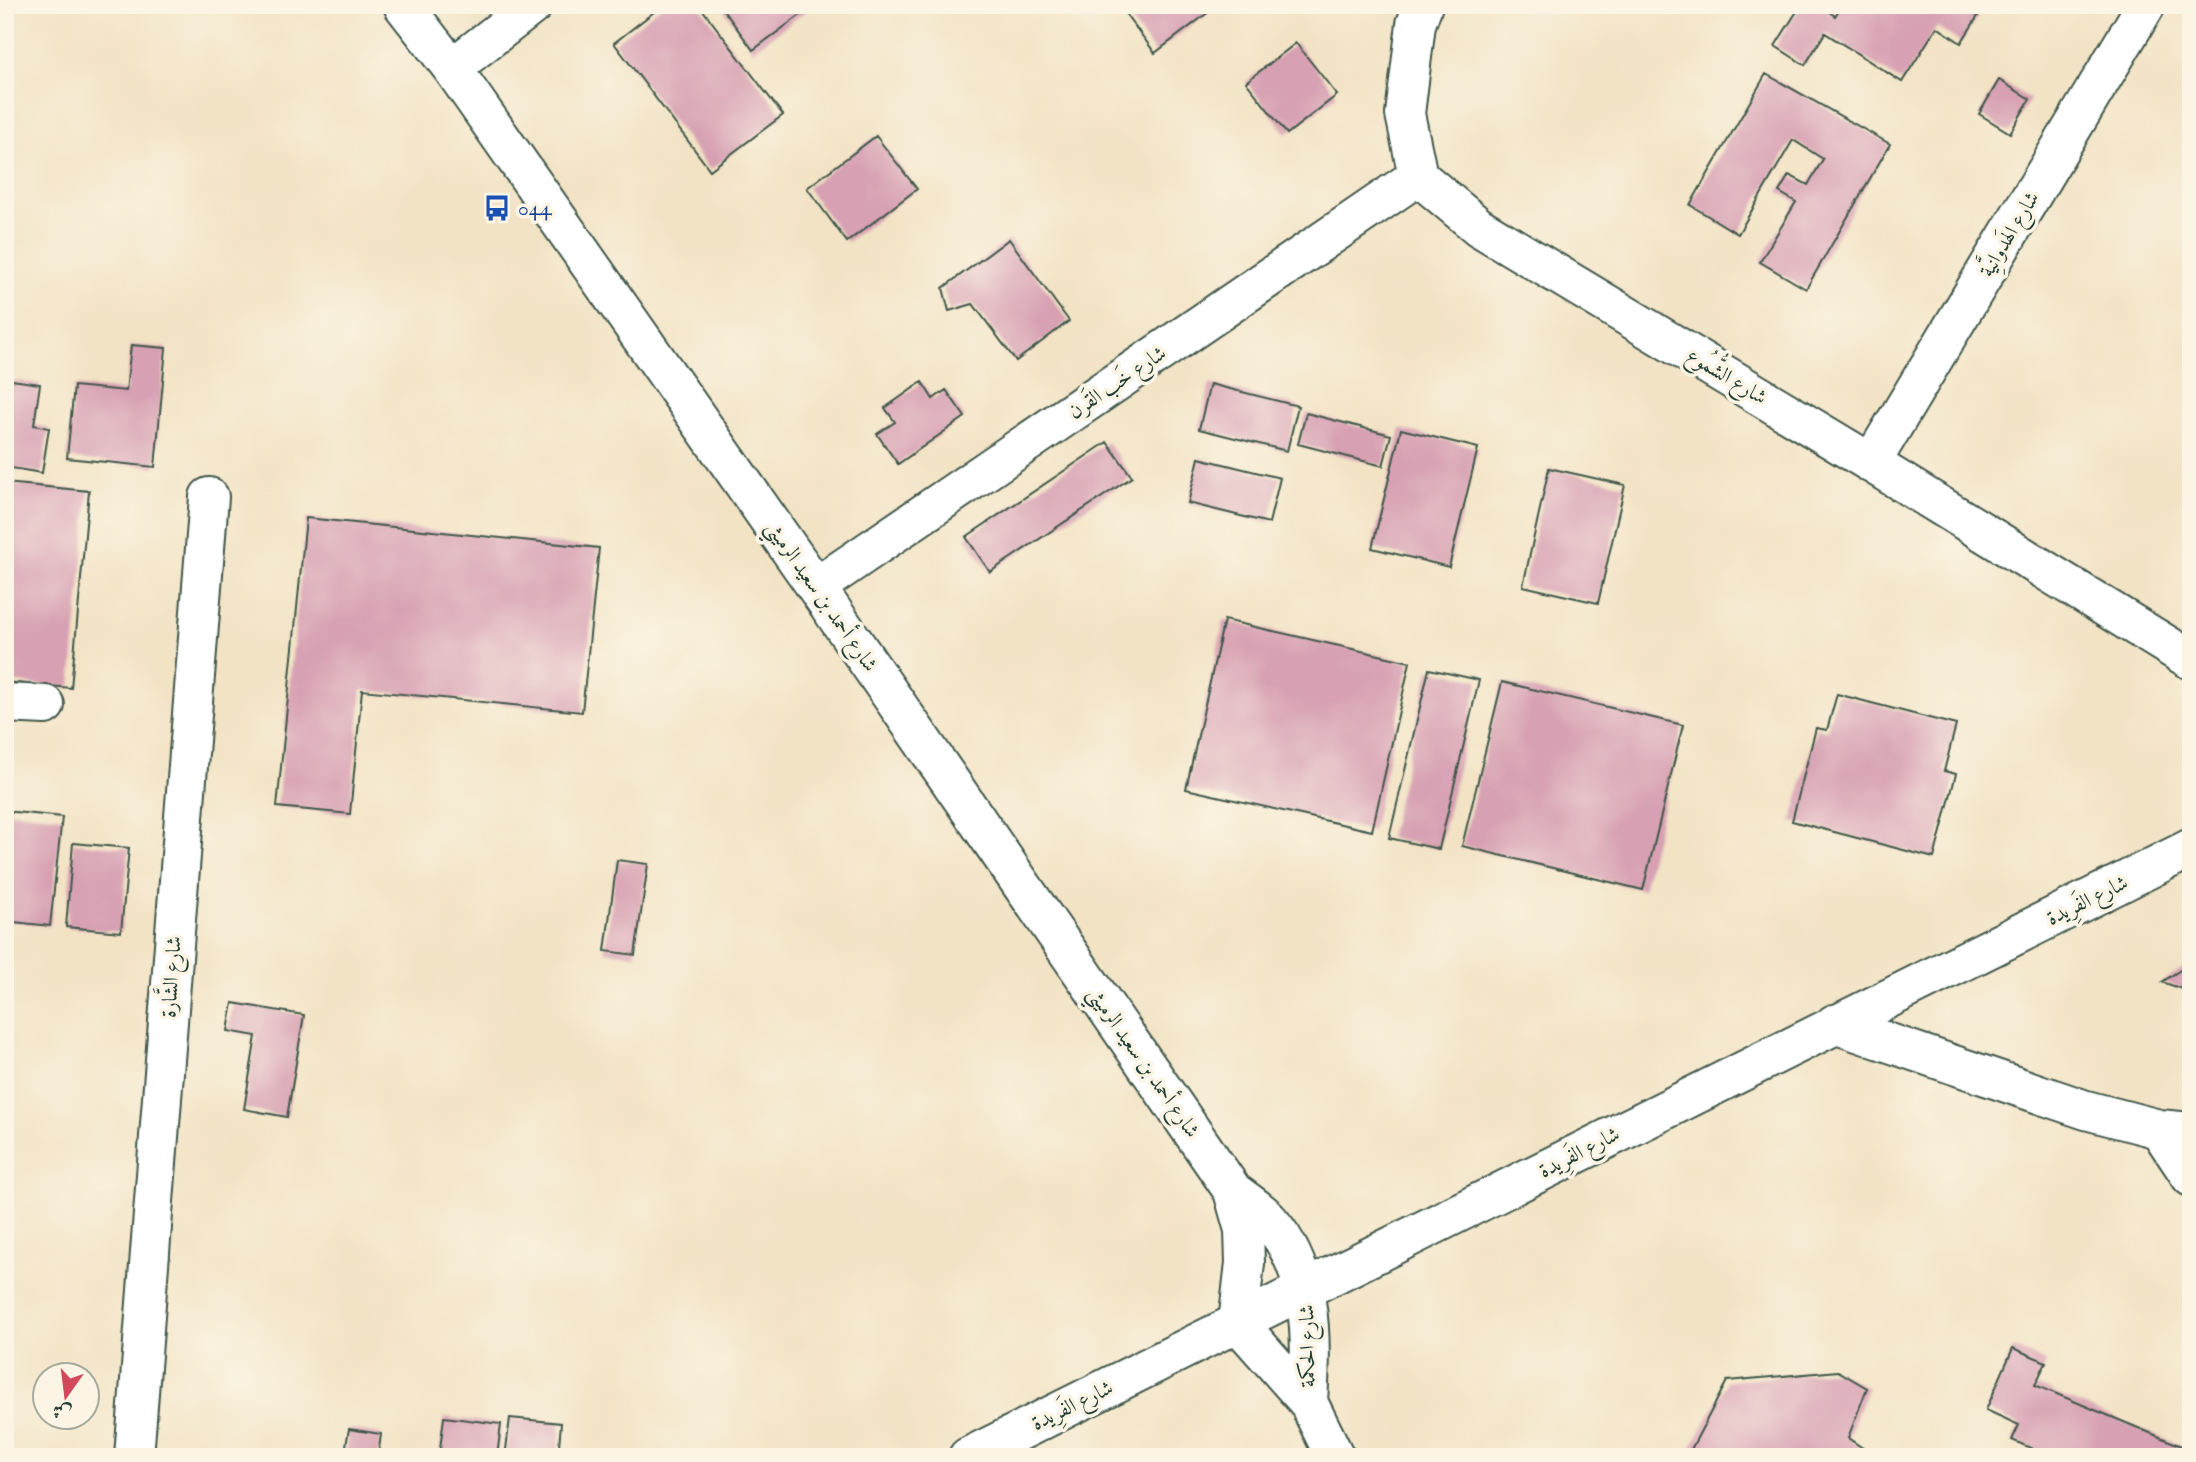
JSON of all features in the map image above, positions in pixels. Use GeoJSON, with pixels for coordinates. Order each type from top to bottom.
{"type":"FeatureCollection","features":[{"type":"Feature","properties":{"kind":"street","name":"شارع أحمد بن سعيد الرميثي"},"geometry":{"type":"LineString","coordinates":[[403,5],[452,68],[816,587],[1233,1191],[1263,1214],[1282,1239],[1296,1263],[1305,1290]]}},
{"type":"Feature","properties":{"kind":"street"},"geometry":{"type":"LineString","coordinates":[[452,68],[533,5]]}},
{"type":"Feature","properties":{"kind":"street"},"geometry":{"type":"LineString","coordinates":[[1418,176],[1405,114],[1416,24],[1423,5]]}},
{"type":"Feature","properties":{"kind":"street","name":"شارع الهَدوانِيَّة"},"geometry":{"type":"LineString","coordinates":[[1871,463],[2146,5]]}},
{"type":"Feature","properties":{"kind":"street","name":"شارع الشُّمُوع"},"geometry":{"type":"LineString","coordinates":[[1418,176],[1479,228],[1871,463],[2191,660]]}},
{"type":"Feature","properties":{"kind":"street","name":"شارع خَب القَرن"},"geometry":{"type":"LineString","coordinates":[[816,587],[1418,176]]}},
{"type":"Feature","properties":{"kind":"street","name":"شارع الشَّارة"},"geometry":{"type":"LineString","coordinates":[[134,1457],[209,497]]}},
{"type":"Feature","properties":{"kind":"street"},"geometry":{"type":"LineString","coordinates":[[5,703],[45,705]]}},
{"type":"Feature","properties":{"kind":"street","name":"شارع الفَرِيدة"},"geometry":{"type":"LineString","coordinates":[[968,1457],[2191,848]]}},
{"type":"Feature","properties":{"kind":"street"},"geometry":{"type":"LineString","coordinates":[[1834,1024],[2086,1110],[2175,1131],[2191,1177]]}},
{"type":"Feature","properties":{"kind":"street","name":"شارع أحمد بن سعيد الرميثي"},"geometry":{"type":"LineString","coordinates":[[1233,1191],[1244,1230],[1245,1263],[1238,1323]]}},
{"type":"Feature","properties":{"kind":"street","name":"شارع الحكمة"},"geometry":{"type":"LineString","coordinates":[[1305,1290],[1311,1355],[1308,1402]]}},
{"type":"Feature","properties":{"kind":"street","name":"شارع الحكمة"},"geometry":{"type":"LineString","coordinates":[[1238,1323],[1308,1402],[1335,1457]]}},
{"type":"Feature","properties":{"kind":"building"},"geometry":{"type":"Polygon","coordinates":[[[663,5],[699,5],[783,115],[710,170],[614,43],[663,5]]]}},
{"type":"Feature","properties":{"kind":"building"},"geometry":{"type":"Polygon","coordinates":[[[720,5],[814,5],[753,50],[720,5]]]}},
{"type":"Feature","properties":{"kind":"building"},"geometry":{"type":"Polygon","coordinates":[[[908,5],[923,5],[914,12],[908,5]]]}},
{"type":"Feature","properties":{"kind":"building"},"geometry":{"type":"Polygon","coordinates":[[[1119,5],[1218,5],[1155,53],[1119,5]]]}},
{"type":"Feature","properties":{"kind":"building"},"geometry":{"type":"Polygon","coordinates":[[[1801,5],[1819,5],[1835,16],[1842,5],[1961,5],[1978,16],[1961,43],[1937,27],[1902,82],[1825,33],[1805,65],[1775,46],[1801,5]]]}},
{"type":"Feature","properties":{"kind":"building"},"geometry":{"type":"Polygon","coordinates":[[[1296,43],[1337,95],[1287,134],[1246,82],[1296,43]]]}},
{"type":"Feature","properties":{"kind":"building"},"geometry":{"type":"Polygon","coordinates":[[[1766,74],[1890,144],[1806,289],[1760,262],[1796,202],[1779,192],[1789,175],[1808,185],[1823,159],[1793,140],[1738,234],[1690,205],[1766,74]]]}},
{"type":"Feature","properties":{"kind":"building"},"geometry":{"type":"Polygon","coordinates":[[[1999,80],[2030,99],[2010,133],[1979,114],[1999,80]]]}},
{"type":"Feature","properties":{"kind":"building"},"geometry":{"type":"Polygon","coordinates":[[[876,136],[917,189],[847,242],[807,188],[876,136]]]}},
{"type":"Feature","properties":{"kind":"building"},"geometry":{"type":"Polygon","coordinates":[[[1009,239],[1069,321],[1016,361],[973,304],[949,311],[943,288],[1009,239]]]}},
{"type":"Feature","properties":{"kind":"building"},"geometry":{"type":"Polygon","coordinates":[[[131,345],[166,348],[155,467],[67,458],[74,386],[126,391],[131,345]]]}},
{"type":"Feature","properties":{"kind":"building"},"geometry":{"type":"Polygon","coordinates":[[[5,379],[40,384],[34,425],[49,428],[42,473],[5,467],[5,379]]]}},
{"type":"Feature","properties":{"kind":"building"},"geometry":{"type":"Polygon","coordinates":[[[922,382],[933,399],[946,390],[965,417],[898,464],[877,434],[895,422],[885,408],[922,382]]]}},
{"type":"Feature","properties":{"kind":"building"},"geometry":{"type":"Polygon","coordinates":[[[1210,384],[1298,406],[1287,451],[1199,429],[1210,384]]]}},
{"type":"Feature","properties":{"kind":"building"},"geometry":{"type":"Polygon","coordinates":[[[1306,413],[1391,435],[1383,466],[1298,444],[1306,413]]]}},
{"type":"Feature","properties":{"kind":"building"},"geometry":{"type":"Polygon","coordinates":[[[1401,429],[1478,448],[1449,567],[1372,548],[1401,429]]]}},
{"type":"Feature","properties":{"kind":"building"},"geometry":{"type":"Polygon","coordinates":[[[1107,442],[1132,477],[990,572],[966,537],[1107,442]]]}},
{"type":"Feature","properties":{"kind":"building"},"geometry":{"type":"Polygon","coordinates":[[[1199,458],[1280,478],[1269,523],[1188,503],[1199,458]]]}},
{"type":"Feature","properties":{"kind":"building"},"geometry":{"type":"Polygon","coordinates":[[[1549,468],[1625,485],[1598,603],[1523,586],[1549,468]]]}},
{"type":"Feature","properties":{"kind":"building"},"geometry":{"type":"Polygon","coordinates":[[[5,483],[89,491],[71,688],[5,682],[5,483]]]}},
{"type":"Feature","properties":{"kind":"building"},"geometry":{"type":"Polygon","coordinates":[[[306,518],[599,548],[582,712],[362,690],[350,814],[277,807],[306,518]]]}},
{"type":"Feature","properties":{"kind":"building"},"geometry":{"type":"Polygon","coordinates":[[[1224,620],[1410,662],[1372,831],[1186,789],[1224,620]]]}},
{"type":"Feature","properties":{"kind":"building"},"geometry":{"type":"Polygon","coordinates":[[[1429,669],[1479,680],[1439,849],[1389,838],[1429,669]]]}},
{"type":"Feature","properties":{"kind":"building"},"geometry":{"type":"Polygon","coordinates":[[[1502,682],[1683,725],[1643,890],[1462,846],[1502,682]]]}},
{"type":"Feature","properties":{"kind":"building"},"geometry":{"type":"Polygon","coordinates":[[[1837,694],[1956,725],[1944,771],[1956,774],[1934,858],[1792,821],[1816,728],[1827,730],[1837,694]]]}},
{"type":"Feature","properties":{"kind":"building"},"geometry":{"type":"Polygon","coordinates":[[[5,811],[62,817],[50,926],[5,921],[5,811]]]}},
{"type":"Feature","properties":{"kind":"building"},"geometry":{"type":"Polygon","coordinates":[[[73,843],[129,848],[121,932],[66,927],[73,843]]]}},
{"type":"Feature","properties":{"kind":"building"},"geometry":{"type":"Polygon","coordinates":[[[617,860],[648,864],[635,955],[605,951],[617,860]]]}},
{"type":"Feature","properties":{"kind":"building"},"geometry":{"type":"Polygon","coordinates":[[[2191,963],[2191,992],[2162,982],[2191,963]]]}},
{"type":"Feature","properties":{"kind":"building"},"geometry":{"type":"Polygon","coordinates":[[[233,1003],[304,1015],[287,1117],[244,1109],[256,1036],[228,1031],[233,1003]]]}},
{"type":"Feature","properties":{"kind":"building"},"geometry":{"type":"Polygon","coordinates":[[[2013,1348],[2046,1362],[2035,1385],[2191,1450],[2191,1457],[2051,1457],[2012,1440],[2019,1425],[1986,1410],[2013,1348]]]}},
{"type":"Feature","properties":{"kind":"building"},"geometry":{"type":"Polygon","coordinates":[[[1838,1371],[1867,1388],[1848,1438],[1876,1457],[1687,1457],[1727,1381],[1838,1371]]]}},
{"type":"Feature","properties":{"kind":"building"},"geometry":{"type":"Polygon","coordinates":[[[444,1417],[501,1424],[497,1457],[439,1457],[444,1417]]]}},
{"type":"Feature","properties":{"kind":"building"},"geometry":{"type":"Polygon","coordinates":[[[510,1418],[561,1423],[558,1457],[505,1457],[510,1418]]]}},
{"type":"Feature","properties":{"kind":"building"},"geometry":{"type":"Polygon","coordinates":[[[349,1429],[381,1434],[378,1457],[344,1457],[349,1429]]]}},
{"type":"Feature","properties":{"kind":"place","name":"044"},"geometry":{"type":"Point","coordinates":[497,208]}}]}
